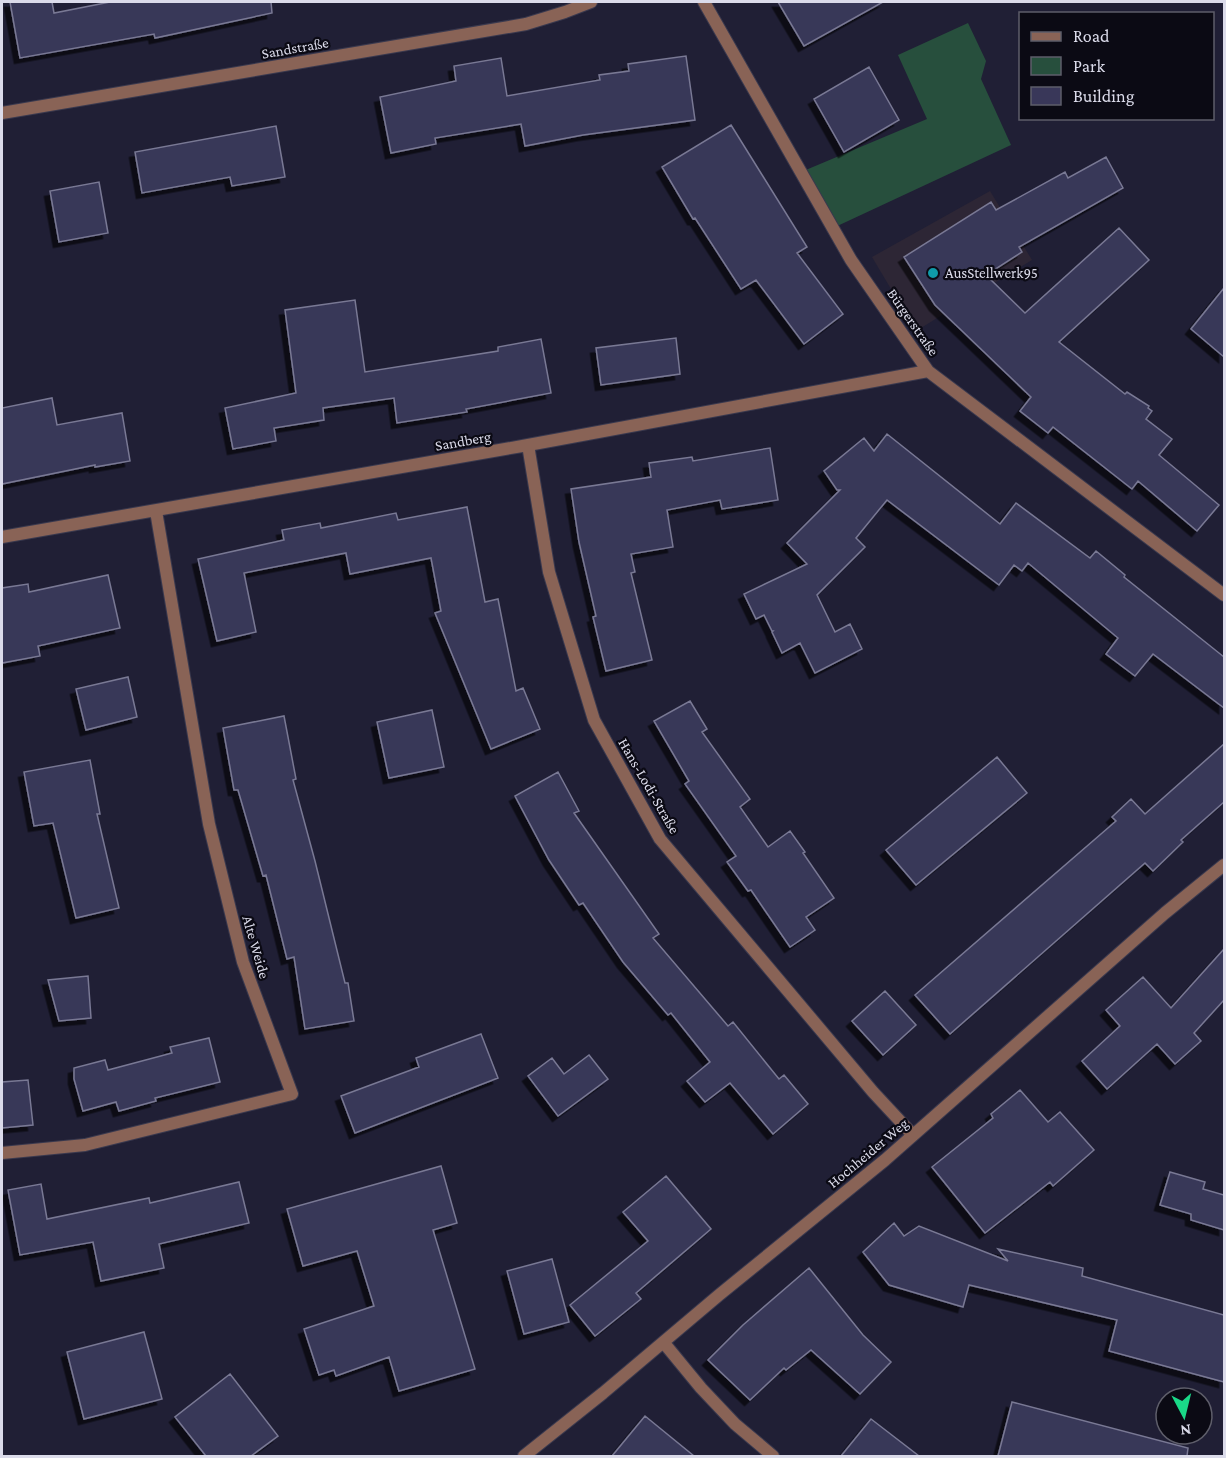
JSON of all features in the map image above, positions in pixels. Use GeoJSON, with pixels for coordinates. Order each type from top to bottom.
{"type":"FeatureCollection","features":[{"type":"Feature","properties":{"kind":"street","name":"Sandstraße"},"geometry":{"type":"LineString","coordinates":[[2,113],[526,24],[591,2]]}},
{"type":"Feature","properties":{"kind":"street","name":"Bürgerstraße"},"geometry":{"type":"LineString","coordinates":[[704,2],[851,260],[928,371],[1224,595]]}},
{"type":"Feature","properties":{"kind":"street","name":"Sandberg"},"geometry":{"type":"LineString","coordinates":[[2,537],[528,445],[928,371]]}},
{"type":"Feature","properties":{"kind":"street","name":"Hans-Lodi-Straße"},"geometry":{"type":"LineString","coordinates":[[528,445],[549,572],[594,720],[660,839],[873,1092],[913,1135]]}},
{"type":"Feature","properties":{"kind":"street","name":"Alte Weide"},"geometry":{"type":"LineString","coordinates":[[2,1154],[85,1145],[292,1094],[243,962],[209,824],[156,511]]}},
{"type":"Feature","properties":{"kind":"street","name":"Hochheider Weg"},"geometry":{"type":"LineString","coordinates":[[524,1456],[664,1343],[913,1135],[1156,921],[1224,865]]}},
{"type":"Feature","properties":{"kind":"street"},"geometry":{"type":"LineString","coordinates":[[664,1343],[701,1388],[735,1424],[773,1456]]}},
{"type":"Feature","properties":{"kind":"shaded area"},"geometry":{"type":"Polygon","coordinates":[[[990,191],[1032,260],[916,331],[872,257],[990,191]]]}},
{"type":"Feature","properties":{"kind":"green space"},"geometry":{"type":"Polygon","coordinates":[[[968,23],[986,61],[981,79],[1011,145],[833,228],[801,172],[927,119],[898,55],[968,23]]]}},
{"type":"Feature","properties":{"kind":"building"},"geometry":{"type":"Polygon","coordinates":[[[10,2],[52,2],[54,13],[110,2],[271,2],[272,13],[155,38],[154,34],[20,58],[10,2]]]}},
{"type":"Feature","properties":{"kind":"building"},"geometry":{"type":"Polygon","coordinates":[[[778,2],[883,2],[804,46],[778,2]]]}},
{"type":"Feature","properties":{"kind":"building"},"geometry":{"type":"Polygon","coordinates":[[[686,56],[695,120],[583,135],[525,146],[521,124],[435,138],[436,144],[391,153],[380,97],[456,81],[454,66],[501,58],[507,96],[600,80],[599,75],[629,71],[628,64],[686,56]]]}},
{"type":"Feature","properties":{"kind":"building"},"geometry":{"type":"Polygon","coordinates":[[[869,67],[899,120],[844,152],[814,99],[869,67]]]}},
{"type":"Feature","properties":{"kind":"building"},"geometry":{"type":"Polygon","coordinates":[[[731,125],[807,247],[797,253],[843,314],[804,344],[756,280],[741,289],[695,218],[693,219],[662,167],[731,125]]]}},
{"type":"Feature","properties":{"kind":"building"},"geometry":{"type":"Polygon","coordinates":[[[276,126],[285,177],[232,186],[230,177],[142,193],[135,152],[276,126]]]}},
{"type":"Feature","properties":{"kind":"building"},"geometry":{"type":"Polygon","coordinates":[[[1106,157],[1123,188],[1019,247],[1022,252],[986,275],[1025,313],[1119,228],[1149,260],[1059,342],[1125,394],[1127,392],[1149,406],[1148,408],[1152,411],[1146,419],[1172,439],[1159,455],[1219,505],[1197,531],[1138,481],[1132,489],[1053,427],[1048,433],[1020,411],[1031,397],[935,305],[904,257],[991,202],[996,210],[1065,172],[1068,178],[1106,157]]]}},
{"type":"Feature","properties":{"kind":"building"},"geometry":{"type":"Polygon","coordinates":[[[99,182],[108,233],[59,242],[50,191],[99,182]]]}},
{"type":"Feature","properties":{"kind":"building"},"geometry":{"type":"Polygon","coordinates":[[[1224,288],[1224,357],[1191,329],[1224,288]]]}},
{"type":"Feature","properties":{"kind":"building"},"geometry":{"type":"Polygon","coordinates":[[[355,300],[365,372],[498,351],[498,347],[541,339],[551,393],[466,409],[467,412],[397,423],[394,398],[323,408],[324,420],[274,428],[276,441],[233,449],[225,408],[296,393],[285,310],[355,300]]]}},
{"type":"Feature","properties":{"kind":"building"},"geometry":{"type":"Polygon","coordinates":[[[676,338],[680,374],[601,385],[596,348],[676,338]]]}},
{"type":"Feature","properties":{"kind":"building"},"geometry":{"type":"Polygon","coordinates":[[[52,398],[57,425],[122,413],[130,461],[95,467],[95,465],[2,484],[2,408],[52,398]]]}},
{"type":"Feature","properties":{"kind":"building"},"geometry":{"type":"Polygon","coordinates":[[[887,434],[1000,524],[1016,503],[1090,558],[1096,551],[1125,575],[1124,577],[1224,657],[1224,708],[1153,654],[1135,676],[1106,654],[1118,638],[1028,563],[1022,571],[1014,565],[999,585],[887,500],[856,538],[865,547],[817,595],[835,632],[850,624],[862,649],[815,673],[800,643],[782,653],[764,615],[756,619],[744,594],[807,564],[787,543],[840,490],[837,490],[824,471],[864,438],[874,451],[887,434]]]}},
{"type":"Feature","properties":{"kind":"building"},"geometry":{"type":"Polygon","coordinates":[[[770,448],[778,500],[722,509],[720,500],[667,510],[673,547],[631,554],[635,572],[631,573],[652,660],[606,671],[593,617],[596,616],[579,542],[571,489],[651,477],[649,463],[692,457],[693,461],[770,448]]]}},
{"type":"Feature","properties":{"kind":"building"},"geometry":{"type":"Polygon","coordinates":[[[467,507],[485,602],[498,599],[516,691],[523,688],[540,729],[491,749],[435,613],[441,611],[431,558],[350,574],[346,553],[244,573],[256,632],[217,641],[198,559],[284,540],[282,530],[320,523],[321,528],[396,513],[398,520],[467,507]]]}},
{"type":"Feature","properties":{"kind":"building"},"geometry":{"type":"Polygon","coordinates":[[[108,575],[120,628],[38,646],[40,656],[2,663],[2,588],[28,584],[29,592],[108,575]]]}},
{"type":"Feature","properties":{"kind":"building"},"geometry":{"type":"Polygon","coordinates":[[[128,677],[137,717],[86,730],[76,689],[128,677]]]}},
{"type":"Feature","properties":{"kind":"building"},"geometry":{"type":"Polygon","coordinates":[[[690,701],[707,729],[702,732],[750,799],[740,807],[768,847],[790,831],[834,898],[806,917],[815,930],[790,947],[751,890],[748,891],[727,862],[736,856],[685,784],[689,781],[654,721],[690,701]]]}},
{"type":"Feature","properties":{"kind":"building"},"geometry":{"type":"Polygon","coordinates":[[[432,710],[444,767],[389,778],[377,722],[432,710]]]}},
{"type":"Feature","properties":{"kind":"building"},"geometry":{"type":"Polygon","coordinates":[[[284,716],[296,779],[293,780],[345,983],[348,983],[354,1021],[305,1029],[294,957],[287,959],[266,875],[263,876],[238,790],[234,790],[223,728],[284,716]]]}},
{"type":"Feature","properties":{"kind":"building"},"geometry":{"type":"Polygon","coordinates":[[[1224,744],[1224,802],[1181,840],[1183,842],[1153,871],[1145,863],[950,1034],[915,995],[1116,821],[1112,817],[1131,799],[1145,814],[1224,744]]]}},
{"type":"Feature","properties":{"kind":"building"},"geometry":{"type":"Polygon","coordinates":[[[997,757],[1027,793],[916,885],[886,850],[997,757]]]}},
{"type":"Feature","properties":{"kind":"building"},"geometry":{"type":"Polygon","coordinates":[[[90,760],[100,814],[97,814],[119,908],[76,918],[53,823],[34,826],[24,772],[90,760]]]}},
{"type":"Feature","properties":{"kind":"building"},"geometry":{"type":"Polygon","coordinates":[[[558,772],[579,811],[574,813],[659,934],[653,938],[728,1026],[733,1022],[779,1079],[784,1075],[808,1104],[773,1134],[730,1083],[705,1102],[687,1081],[710,1062],[671,1013],[668,1015],[623,962],[583,903],[579,905],[549,860],[515,796],[558,772]]]}},
{"type":"Feature","properties":{"kind":"building"},"geometry":{"type":"Polygon","coordinates":[[[1224,949],[1224,1000],[1194,1033],[1201,1041],[1175,1064],[1157,1044],[1107,1089],[1082,1061],[1120,1026],[1106,1010],[1143,977],[1171,1008],[1224,949]]]}},
{"type":"Feature","properties":{"kind":"building"},"geometry":{"type":"Polygon","coordinates":[[[88,976],[91,1018],[59,1021],[48,980],[88,976]]]}},
{"type":"Feature","properties":{"kind":"building"},"geometry":{"type":"Polygon","coordinates":[[[885,991],[916,1025],[883,1055],[852,1021],[885,991]]]}},
{"type":"Feature","properties":{"kind":"building"},"geometry":{"type":"Polygon","coordinates":[[[481,1034],[498,1078],[355,1133],[341,1096],[419,1067],[416,1058],[481,1034]]]}},
{"type":"Feature","properties":{"kind":"building"},"geometry":{"type":"Polygon","coordinates":[[[209,1038],[220,1082],[155,1098],[156,1101],[119,1111],[116,1102],[83,1111],[74,1079],[74,1068],[105,1060],[108,1070],[172,1053],[170,1047],[209,1038]]]}},
{"type":"Feature","properties":{"kind":"building"},"geometry":{"type":"Polygon","coordinates":[[[589,1055],[608,1079],[558,1116],[528,1076],[552,1058],[564,1074],[589,1055]]]}},
{"type":"Feature","properties":{"kind":"building"},"geometry":{"type":"Polygon","coordinates":[[[28,1080],[33,1125],[2,1128],[2,1082],[28,1080]]]}},
{"type":"Feature","properties":{"kind":"building"},"geometry":{"type":"Polygon","coordinates":[[[1020,1090],[1048,1122],[1060,1112],[1094,1150],[1053,1186],[1050,1182],[985,1233],[932,1167],[993,1118],[991,1114],[1020,1090]]]}},
{"type":"Feature","properties":{"kind":"building"},"geometry":{"type":"Polygon","coordinates":[[[441,1166],[457,1223],[433,1230],[475,1369],[399,1391],[389,1357],[336,1376],[334,1370],[319,1375],[304,1329],[374,1306],[357,1251],[303,1266],[287,1209],[441,1166]]]}},
{"type":"Feature","properties":{"kind":"building"},"geometry":{"type":"Polygon","coordinates":[[[1170,1172],[1205,1182],[1203,1189],[1224,1195],[1224,1230],[1191,1220],[1191,1214],[1160,1205],[1170,1172]]]}},
{"type":"Feature","properties":{"kind":"building"},"geometry":{"type":"Polygon","coordinates":[[[666,1176],[711,1229],[636,1293],[641,1299],[595,1336],[570,1305],[648,1241],[623,1212],[666,1176]]]}},
{"type":"Feature","properties":{"kind":"building"},"geometry":{"type":"Polygon","coordinates":[[[239,1182],[249,1223],[159,1244],[164,1268],[101,1281],[93,1242],[20,1255],[8,1190],[41,1184],[47,1219],[149,1198],[150,1203],[239,1182]]]}},
{"type":"Feature","properties":{"kind":"building"},"geometry":{"type":"Polygon","coordinates":[[[894,1223],[904,1236],[919,1226],[1008,1261],[998,1249],[1083,1268],[1082,1276],[1224,1315],[1224,1382],[1109,1351],[1117,1320],[969,1285],[963,1307],[889,1285],[863,1252],[894,1223]]]}},
{"type":"Feature","properties":{"kind":"building"},"geometry":{"type":"Polygon","coordinates":[[[552,1259],[569,1322],[524,1334],[507,1271],[552,1259]]]}},
{"type":"Feature","properties":{"kind":"building"},"geometry":{"type":"Polygon","coordinates":[[[809,1268],[863,1335],[891,1362],[860,1394],[811,1350],[786,1370],[784,1368],[750,1400],[708,1360],[743,1325],[809,1268]]]}},
{"type":"Feature","properties":{"kind":"building"},"geometry":{"type":"Polygon","coordinates":[[[144,1332],[162,1399],[84,1419],[67,1352],[144,1332]]]}},
{"type":"Feature","properties":{"kind":"building"},"geometry":{"type":"Polygon","coordinates":[[[230,1374],[278,1436],[251,1456],[206,1456],[175,1417],[230,1374]]]}},
{"type":"Feature","properties":{"kind":"building"},"geometry":{"type":"Polygon","coordinates":[[[1012,1402],[1154,1439],[1154,1446],[1188,1448],[1187,1456],[998,1456],[1012,1402]]]}},
{"type":"Feature","properties":{"kind":"building"},"geometry":{"type":"Polygon","coordinates":[[[645,1416],[694,1456],[612,1456],[645,1416]]]}},
{"type":"Feature","properties":{"kind":"building"},"geometry":{"type":"Polygon","coordinates":[[[871,1419],[919,1456],[841,1456],[871,1419]]]}},
{"type":"Feature","properties":{"kind":"place","name":"AusStellwerk95"},"geometry":{"type":"Point","coordinates":[933,273]}}]}
